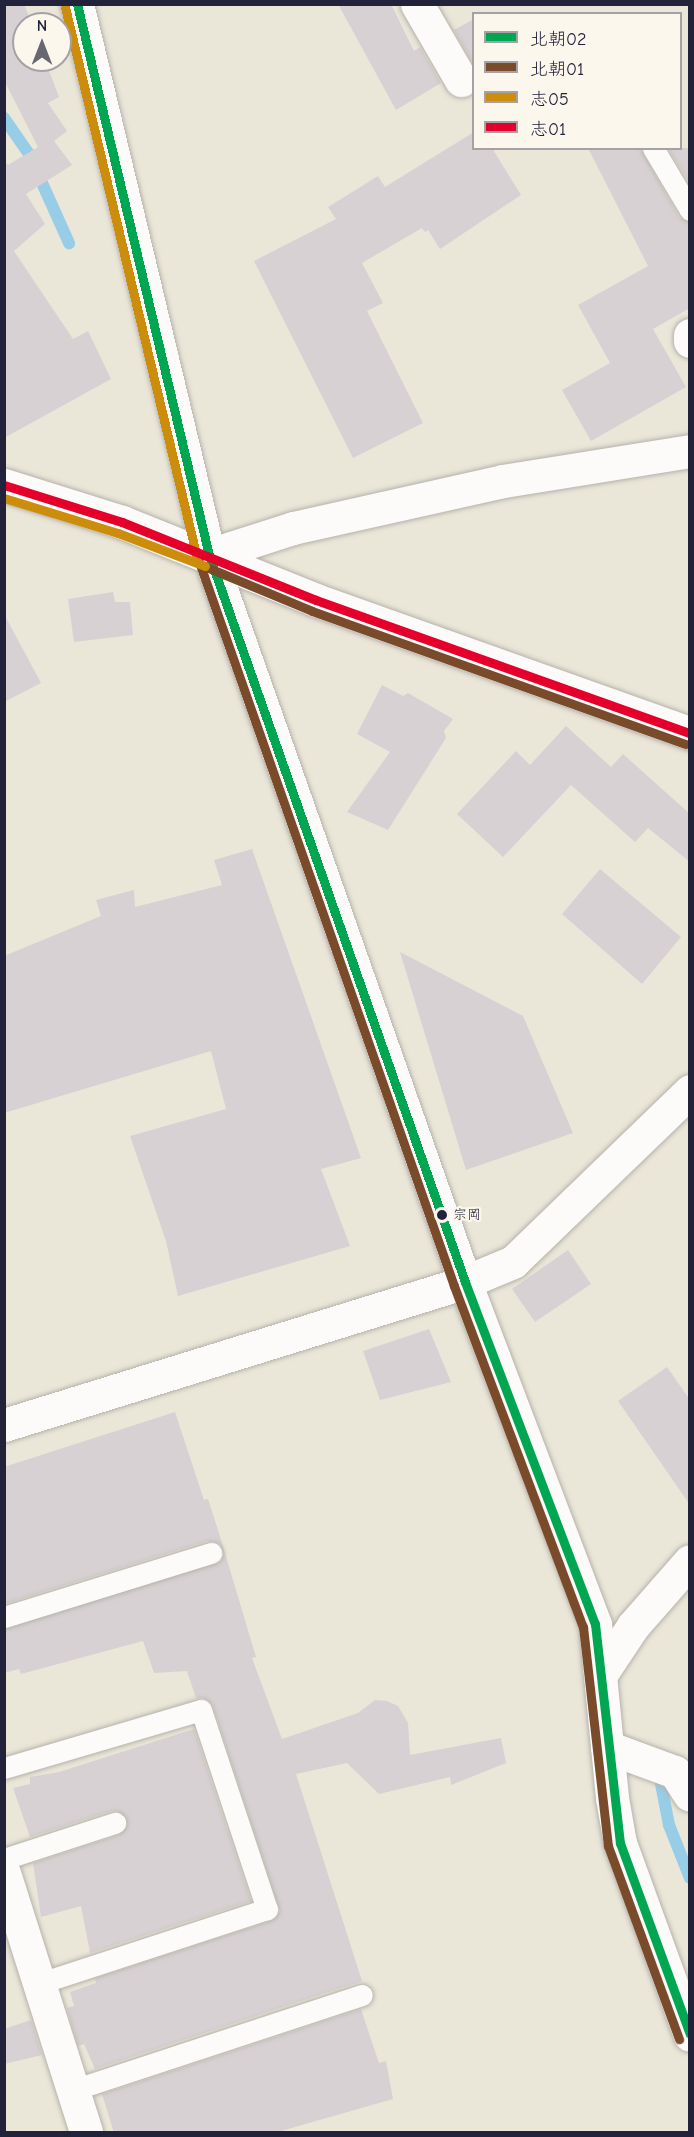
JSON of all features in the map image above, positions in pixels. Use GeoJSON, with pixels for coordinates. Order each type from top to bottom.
{"type":"FeatureCollection","features":[{"type":"Feature","properties":{"kind":"street"},"geometry":{"type":"LineString","coordinates":[[77,4],[209,555],[465,1282],[595,1624],[603,1669],[607,1747],[620,1843],[690,2035]]}},
{"type":"Feature","properties":{"kind":"street"},"geometry":{"type":"LineString","coordinates":[[417,4],[461,80]]}},
{"type":"Feature","properties":{"kind":"street"},"geometry":{"type":"LineString","coordinates":[[690,335],[690,341]]}},
{"type":"Feature","properties":{"kind":"street"},"geometry":{"type":"LineString","coordinates":[[209,555],[293,528],[503,481],[690,451]]}},
{"type":"Feature","properties":{"kind":"street"},"geometry":{"type":"LineString","coordinates":[[4,485],[122,522],[209,555],[316,600],[690,733]]}},
{"type":"Feature","properties":{"kind":"street"},"geometry":{"type":"LineString","coordinates":[[4,1425],[465,1282],[513,1262],[690,1091]]}},
{"type":"Feature","properties":{"kind":"street"},"geometry":{"type":"LineString","coordinates":[[603,1669],[623,1641],[690,1561]]}},
{"type":"Feature","properties":{"kind":"street"},"geometry":{"type":"LineString","coordinates":[[607,1747],[675,1772],[690,1795]]}},
{"type":"Feature","properties":{"kind":"street"},"geometry":{"type":"LineString","coordinates":[[4,1873],[86,2133]]}},
{"type":"Feature","properties":{"kind":"lane"},"geometry":{"type":"LineString","coordinates":[[654,150],[690,210]]}},
{"type":"Feature","properties":{"kind":"lane"},"geometry":{"type":"LineString","coordinates":[[4,1617],[211,1553]]}},
{"type":"Feature","properties":{"kind":"lane"},"geometry":{"type":"LineString","coordinates":[[4,1768],[201,1710],[267,1909],[40,1983]]}},
{"type":"Feature","properties":{"kind":"lane"},"geometry":{"type":"LineString","coordinates":[[4,1859],[115,1823]]}},
{"type":"Feature","properties":{"kind":"lane"},"geometry":{"type":"LineString","coordinates":[[73,2090],[362,1995]]}},
{"type":"Feature","properties":{"kind":"building"},"geometry":{"type":"Polygon","coordinates":[[[4,4],[24,4],[27,12],[12,12],[12,72],[50,72],[59,97],[48,103],[67,131],[54,141],[72,165],[26,194],[45,224],[14,251],[73,339],[88,331],[111,379],[4,438],[4,160],[8,165],[38,147],[4,80],[4,4]]]}},
{"type":"Feature","properties":{"kind":"building"},"geometry":{"type":"Polygon","coordinates":[[[338,4],[391,4],[414,51],[420,47],[441,83],[396,110],[338,4]]]}},
{"type":"Feature","properties":{"kind":"building"},"geometry":{"type":"Polygon","coordinates":[[[472,20],[472,62],[454,30],[472,20]]]}},
{"type":"Feature","properties":{"kind":"building"},"geometry":{"type":"Polygon","coordinates":[[[472,133],[472,150],[493,150],[521,195],[440,249],[428,230],[425,232],[422,228],[362,263],[383,303],[367,311],[423,423],[353,458],[254,261],[336,219],[328,207],[378,176],[385,187],[472,133]]]}},
{"type":"Feature","properties":{"kind":"building"},"geometry":{"type":"Polygon","coordinates":[[[690,148],[690,184],[669,150],[690,148]]]}},
{"type":"Feature","properties":{"kind":"building"},"geometry":{"type":"Polygon","coordinates":[[[589,150],[641,150],[679,217],[690,223],[690,308],[653,329],[686,387],[591,441],[562,390],[610,363],[578,305],[648,266],[589,150]]]}},
{"type":"Feature","properties":{"kind":"building"},"geometry":{"type":"Polygon","coordinates":[[[113,592],[115,602],[130,602],[133,635],[74,642],[68,599],[113,592]]]}},
{"type":"Feature","properties":{"kind":"building"},"geometry":{"type":"Polygon","coordinates":[[[4,614],[41,683],[4,702],[4,614]]]}},
{"type":"Feature","properties":{"kind":"building"},"geometry":{"type":"Polygon","coordinates":[[[382,685],[403,696],[408,693],[453,719],[444,731],[446,738],[388,830],[347,812],[390,752],[357,734],[382,685]]]}},
{"type":"Feature","properties":{"kind":"building"},"geometry":{"type":"Polygon","coordinates":[[[566,726],[611,767],[623,754],[690,814],[690,862],[648,828],[635,842],[571,785],[503,857],[457,814],[516,751],[530,765],[566,726]]]}},
{"type":"Feature","properties":{"kind":"building"},"geometry":{"type":"Polygon","coordinates":[[[252,849],[361,1158],[321,1169],[350,1246],[178,1296],[166,1241],[130,1136],[226,1109],[211,1051],[4,1113],[4,956],[101,916],[96,900],[134,890],[135,907],[222,885],[214,860],[252,849]]]}},
{"type":"Feature","properties":{"kind":"building"},"geometry":{"type":"Polygon","coordinates":[[[600,869],[681,937],[642,984],[562,914],[600,869]]]}},
{"type":"Feature","properties":{"kind":"building"},"geometry":{"type":"Polygon","coordinates":[[[400,952],[523,1016],[573,1133],[466,1170],[400,952]]]}},
{"type":"Feature","properties":{"kind":"building"},"geometry":{"type":"Polygon","coordinates":[[[568,1250],[591,1284],[535,1322],[512,1289],[568,1250]]]}},
{"type":"Feature","properties":{"kind":"building"},"geometry":{"type":"Polygon","coordinates":[[[429,1329],[451,1382],[380,1400],[363,1351],[429,1329]]]}},
{"type":"Feature","properties":{"kind":"building"},"geometry":{"type":"Polygon","coordinates":[[[667,1367],[690,1400],[690,1505],[618,1401],[667,1367]]]}},
{"type":"Feature","properties":{"kind":"building"},"geometry":{"type":"Polygon","coordinates":[[[175,1412],[204,1500],[208,1499],[256,1657],[252,1658],[282,1739],[358,1713],[375,1700],[387,1701],[398,1706],[408,1723],[410,1755],[501,1738],[506,1763],[451,1785],[450,1777],[379,1794],[347,1763],[296,1774],[362,1981],[95,2069],[84,2044],[78,2046],[67,2008],[74,2006],[70,1992],[96,1983],[95,1978],[271,1921],[280,1911],[213,1706],[204,1698],[196,1698],[187,1671],[154,1673],[143,1641],[21,1674],[19,1669],[4,1673],[4,1629],[221,1561],[223,1555],[220,1544],[207,1541],[4,1604],[4,1467],[175,1412]]]}},
{"type":"Feature","properties":{"kind":"building"},"geometry":{"type":"Polygon","coordinates":[[[194,1729],[251,1901],[90,1953],[81,1906],[41,1917],[33,1863],[119,1835],[127,1826],[127,1819],[118,1811],[111,1811],[30,1837],[13,1788],[30,1784],[30,1777],[59,1772],[194,1729]]]}},
{"type":"Feature","properties":{"kind":"building"},"geometry":{"type":"Polygon","coordinates":[[[361,2009],[379,2063],[386,2061],[393,2099],[274,2133],[114,2133],[102,2094],[361,2009]]]}},
{"type":"Feature","properties":{"kind":"building"},"geometry":{"type":"Polygon","coordinates":[[[31,2020],[42,2055],[4,2064],[4,2029],[31,2020]]]}},
{"type":"Feature","properties":{"kind":"waterway"},"geometry":{"type":"LineString","coordinates":[[4,118],[29,154],[69,243]]}},
{"type":"Feature","properties":{"kind":"waterway"},"geometry":{"type":"LineString","coordinates":[[661,1784],[669,1825],[690,1878]]}},
{"type":"Feature","properties":{"kind":"transit line","name":"北朝02"},"geometry":{"type":"LineString","coordinates":[[77,4],[209,555],[465,1282],[595,1624],[620,1843],[690,2034]]}},
{"type":"Feature","properties":{"kind":"transit line","name":"志05"},"geometry":{"type":"LineString","coordinates":[[65,7],[197,558]]}},
{"type":"Feature","properties":{"kind":"transit line","name":"志01"},"geometry":{"type":"LineString","coordinates":[[4,485],[122,522],[316,600],[690,733]]}},
{"type":"Feature","properties":{"kind":"transit line","name":"志05"},"geometry":{"type":"LineString","coordinates":[[4,498],[118,533],[205,566]]}},
{"type":"Feature","properties":{"kind":"transit line","name":"北朝01"},"geometry":{"type":"LineString","coordinates":[[198,559],[454,1286],[583,1627],[608,1846],[679,2039]]}},
{"type":"Feature","properties":{"kind":"transit line","name":"北朝01"},"geometry":{"type":"LineString","coordinates":[[204,566],[312,611],[686,744]]}},
{"type":"Feature","properties":{"kind":"place","name":"宗岡"},"geometry":{"type":"Point","coordinates":[442,1215]}}]}
